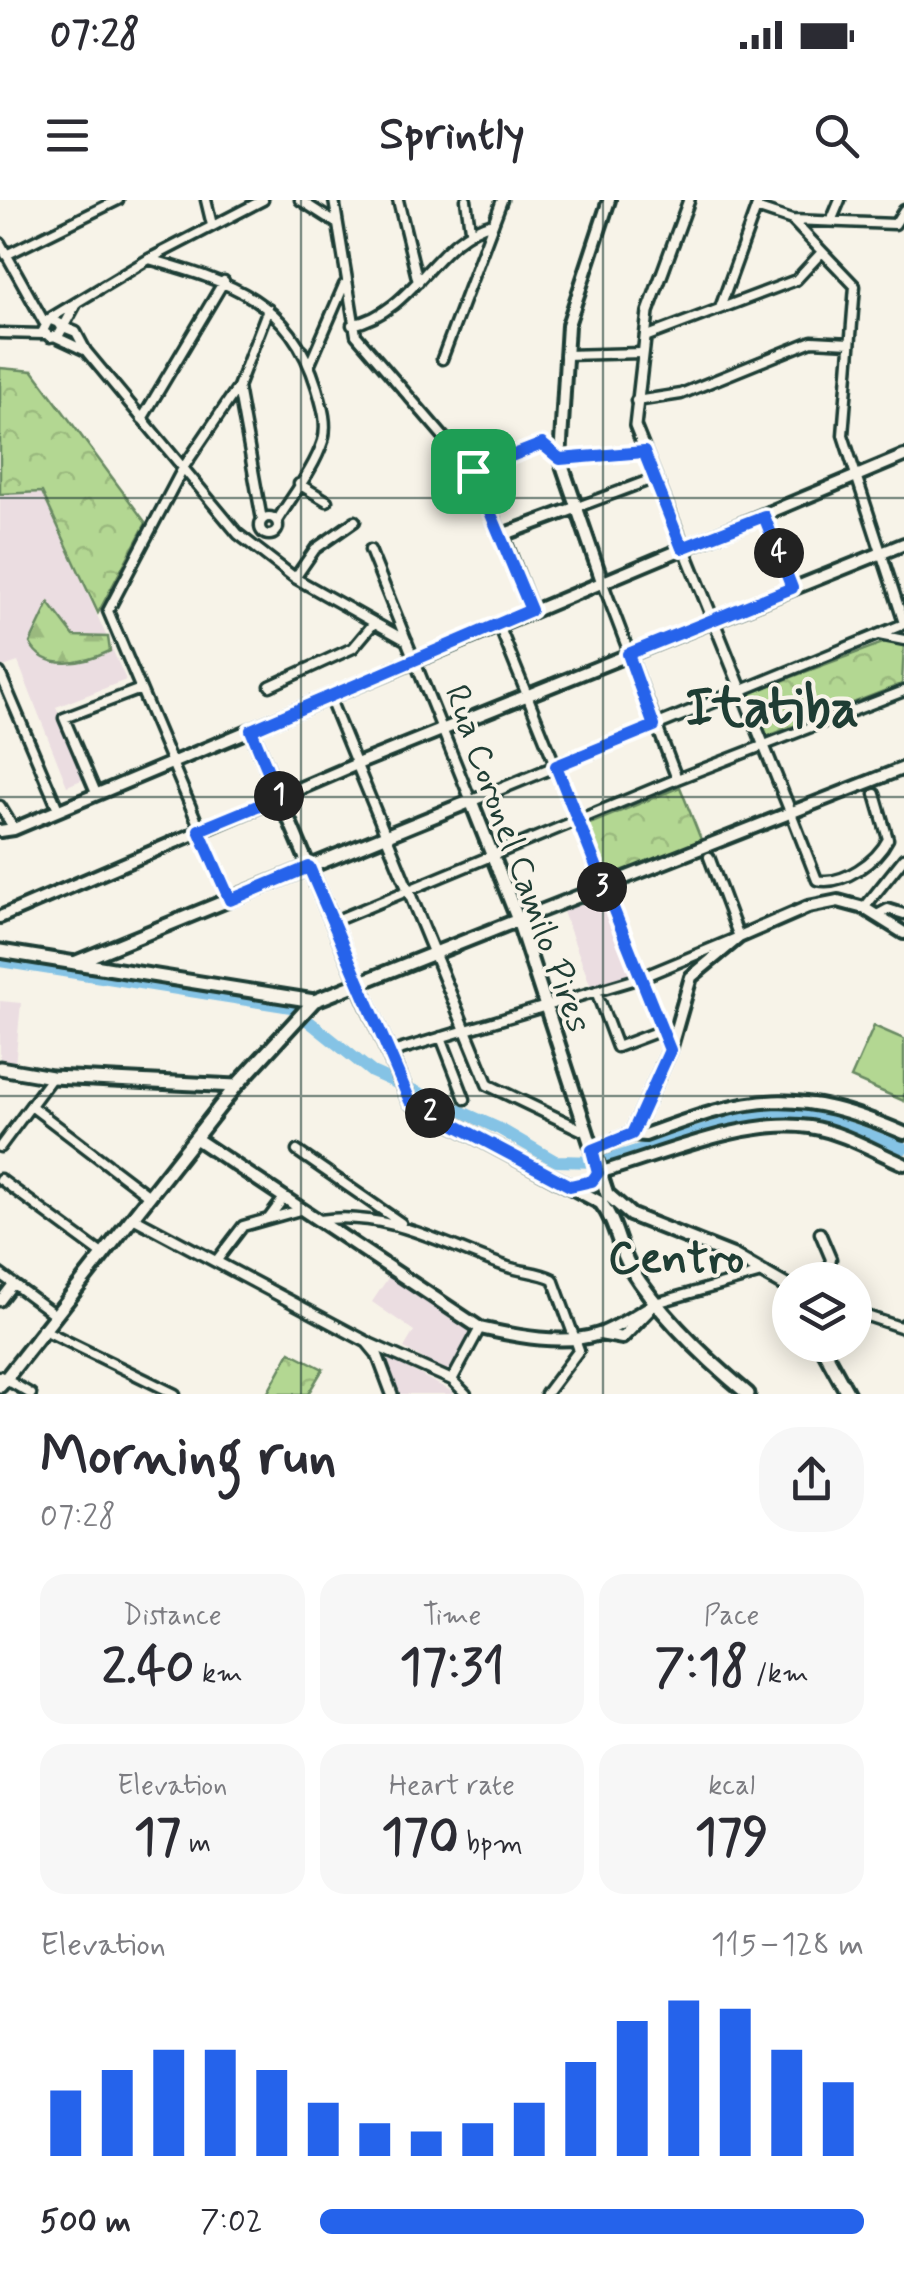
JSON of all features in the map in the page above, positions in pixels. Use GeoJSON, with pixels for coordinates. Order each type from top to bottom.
{"type":"FeatureCollection","features":[{"type":"Feature","properties":{"kind":"main road"},"geometry":{"type":"LineString","coordinates":[[602,581],[560,459],[568,325],[610,200]]}},
{"type":"Feature","properties":{"kind":"main road"},"geometry":{"type":"LineString","coordinates":[[0,831],[14,829],[904,456]]}},
{"type":"Feature","properties":{"kind":"main road"},"geometry":{"type":"LineString","coordinates":[[531,610],[502,535],[575,508]]}},
{"type":"Feature","properties":{"kind":"main road"},"geometry":{"type":"LineString","coordinates":[[0,917],[356,764],[904,544]]}},
{"type":"Feature","properties":{"kind":"main road"},"geometry":{"type":"LineString","coordinates":[[251,730],[403,1090],[420,1108],[601,1203],[628,1264],[656,1303],[742,1392]]}},
{"type":"Feature","properties":{"kind":"main road"},"geometry":{"type":"LineString","coordinates":[[1,1379],[236,1086],[314,1001],[904,768]]}},
{"type":"Feature","properties":{"kind":"main road"},"geometry":{"type":"LineString","coordinates":[[74,962],[471,801]]}},
{"type":"Feature","properties":{"kind":"main road","name":"Rua Coronel Camilo Pires"},"geometry":{"type":"LineString","coordinates":[[471,801],[518,920],[597,1171]]}},
{"type":"Feature","properties":{"kind":"main road"},"geometry":{"type":"LineString","coordinates":[[632,1134],[670,1050],[691,978],[739,937],[822,903],[838,901],[864,908],[904,933]]}},
{"type":"Feature","properties":{"kind":"main road"},"geometry":{"type":"LineString","coordinates":[[106,947],[113,968]]}},
{"type":"Feature","properties":{"kind":"main road"},"geometry":{"type":"LineString","coordinates":[[0,951],[314,1001]]}},
{"type":"Feature","properties":{"kind":"main road"},"geometry":{"type":"LineString","coordinates":[[0,1068],[52,1077],[236,1086]]}},
{"type":"Feature","properties":{"kind":"main road"},"geometry":{"type":"LineString","coordinates":[[592,1153],[632,1134],[645,1135],[740,1103],[775,1099],[828,1104],[904,1133]]}},
{"type":"Feature","properties":{"kind":"main road"},"geometry":{"type":"LineString","coordinates":[[570,1186],[592,1181],[597,1171],[763,1127],[792,1126],[830,1132],[904,1164]]}},
{"type":"Feature","properties":{"kind":"main road"},"geometry":{"type":"LineString","coordinates":[[196,1138],[480,1328],[518,1336],[576,1338],[608,1332],[622,1338],[656,1303]]}},
{"type":"Feature","properties":{"kind":"main road"},"geometry":{"type":"LineString","coordinates":[[597,1171],[613,1203],[631,1215],[677,1231],[772,1276]]}},
{"type":"Feature","properties":{"kind":"main road"},"geometry":{"type":"LineString","coordinates":[[613,1224],[631,1215]]}},
{"type":"Feature","properties":{"kind":"main road"},"geometry":{"type":"LineString","coordinates":[[830,1362],[848,1394]]}},
{"type":"Feature","properties":{"kind":"street"},"geometry":{"type":"LineString","coordinates":[[6,255],[118,200]]}},
{"type":"Feature","properties":{"kind":"street"},"geometry":{"type":"LineString","coordinates":[[206,200],[212,225]]}},
{"type":"Feature","properties":{"kind":"street"},"geometry":{"type":"LineString","coordinates":[[44,334],[47,320],[149,259],[263,200]]}},
{"type":"Feature","properties":{"kind":"street"},"geometry":{"type":"LineString","coordinates":[[300,200],[336,223]]}},
{"type":"Feature","properties":{"kind":"street"},"geometry":{"type":"LineString","coordinates":[[334,200],[356,335],[473,471],[502,535]]}},
{"type":"Feature","properties":{"kind":"street"},"geometry":{"type":"LineString","coordinates":[[398,200],[418,282]]}},
{"type":"Feature","properties":{"kind":"street"},"geometry":{"type":"LineString","coordinates":[[466,200],[470,229]]}},
{"type":"Feature","properties":{"kind":"street"},"geometry":{"type":"LineString","coordinates":[[442,358],[502,200]]}},
{"type":"Feature","properties":{"kind":"street"},"geometry":{"type":"LineString","coordinates":[[689,200],[648,312],[636,402],[636,426],[644,452],[817,880],[826,882],[856,871],[886,845],[888,839],[875,794]]}},
{"type":"Feature","properties":{"kind":"street"},"geometry":{"type":"LineString","coordinates":[[832,219],[840,200]]}},
{"type":"Feature","properties":{"kind":"street"},"geometry":{"type":"LineString","coordinates":[[471,801],[904,624],[844,435],[855,286],[792,220],[757,204],[720,308]]}},
{"type":"Feature","properties":{"kind":"street"},"geometry":{"type":"LineString","coordinates":[[792,220],[895,224],[904,210]]}},
{"type":"Feature","properties":{"kind":"street"},"geometry":{"type":"LineString","coordinates":[[352,325],[380,319],[470,229],[493,223]]}},
{"type":"Feature","properties":{"kind":"street"},"geometry":{"type":"LineString","coordinates":[[0,244],[47,320],[76,332],[142,419],[255,549],[294,578],[406,641]]}},
{"type":"Feature","properties":{"kind":"street"},"geometry":{"type":"LineString","coordinates":[[645,337],[796,280],[822,252]]}},
{"type":"Feature","properties":{"kind":"street"},"geometry":{"type":"LineString","coordinates":[[149,259],[224,280],[247,291],[268,309],[310,364],[325,417],[324,438],[276,522],[276,530],[266,533],[255,549]]}},
{"type":"Feature","properties":{"kind":"street"},"geometry":{"type":"LineString","coordinates":[[142,419],[224,280]]}},
{"type":"Feature","properties":{"kind":"street"},"geometry":{"type":"LineString","coordinates":[[310,364],[345,282]]}},
{"type":"Feature","properties":{"kind":"street"},"geometry":{"type":"LineString","coordinates":[[56,337],[77,302]]}},
{"type":"Feature","properties":{"kind":"street"},"geometry":{"type":"LineString","coordinates":[[230,900],[138,690],[108,611],[183,468],[238,387],[268,309]]}},
{"type":"Feature","properties":{"kind":"street"},"geometry":{"type":"LineString","coordinates":[[0,333],[44,334],[86,350]]}},
{"type":"Feature","properties":{"kind":"street"},"geometry":{"type":"LineString","coordinates":[[636,402],[681,394],[812,340],[850,343]]}},
{"type":"Feature","properties":{"kind":"street"},"geometry":{"type":"LineString","coordinates":[[565,355],[642,353]]}},
{"type":"Feature","properties":{"kind":"street"},"geometry":{"type":"LineString","coordinates":[[238,387],[266,533]]}},
{"type":"Feature","properties":{"kind":"street"},"geometry":{"type":"LineString","coordinates":[[473,471],[542,444],[560,459],[644,452]]}},
{"type":"Feature","properties":{"kind":"street"},"geometry":{"type":"LineString","coordinates":[[575,508],[655,478]]}},
{"type":"Feature","properties":{"kind":"street"},"geometry":{"type":"LineString","coordinates":[[299,484],[326,501]]}},
{"type":"Feature","properties":{"kind":"street"},"geometry":{"type":"LineString","coordinates":[[764,516],[792,588]]}},
{"type":"Feature","properties":{"kind":"street"},"geometry":{"type":"LineString","coordinates":[[262,520],[270,517],[276,522]]}},
{"type":"Feature","properties":{"kind":"street"},"geometry":{"type":"LineString","coordinates":[[294,578],[315,549],[355,521]]}},
{"type":"Feature","properties":{"kind":"street","name":"Rua Coronel Camilo Pires"},"geometry":{"type":"LineString","coordinates":[[370,550],[471,801]]}},
{"type":"Feature","properties":{"kind":"street"},"geometry":{"type":"LineString","coordinates":[[602,581],[677,779]]}},
{"type":"Feature","properties":{"kind":"street"},"geometry":{"type":"LineString","coordinates":[[270,686],[353,648],[374,623]]}},
{"type":"Feature","properties":{"kind":"street"},"geometry":{"type":"LineString","coordinates":[[498,624],[670,1050]]}},
{"type":"Feature","properties":{"kind":"street"},"geometry":{"type":"LineString","coordinates":[[876,635],[904,640]]}},
{"type":"Feature","properties":{"kind":"street"},"geometry":{"type":"LineString","coordinates":[[0,674],[58,809]]}},
{"type":"Feature","properties":{"kind":"street"},"geometry":{"type":"LineString","coordinates":[[96,793],[64,718],[138,690]]}},
{"type":"Feature","properties":{"kind":"street"},"geometry":{"type":"LineString","coordinates":[[332,922],[677,779],[904,691]]}},
{"type":"Feature","properties":{"kind":"street"},"geometry":{"type":"LineString","coordinates":[[328,697],[488,1085],[586,1132]]}},
{"type":"Feature","properties":{"kind":"street"},"geometry":{"type":"LineString","coordinates":[[0,806],[14,829]]}},
{"type":"Feature","properties":{"kind":"street"},"geometry":{"type":"LineString","coordinates":[[389,1054],[640,978],[739,937],[709,858]]}},
{"type":"Feature","properties":{"kind":"street"},"geometry":{"type":"LineString","coordinates":[[864,908],[904,858]]}},
{"type":"Feature","properties":{"kind":"street"},"geometry":{"type":"LineString","coordinates":[[876,915],[888,910],[904,914]]}},
{"type":"Feature","properties":{"kind":"street"},"geometry":{"type":"LineString","coordinates":[[596,991],[617,1047],[662,1030]]}},
{"type":"Feature","properties":{"kind":"street"},"geometry":{"type":"LineString","coordinates":[[441,1037],[465,1099]]}},
{"type":"Feature","properties":{"kind":"street"},"geometry":{"type":"LineString","coordinates":[[0,1147],[52,1077]]}},
{"type":"Feature","properties":{"kind":"street"},"geometry":{"type":"LineString","coordinates":[[30,1106],[149,1196]]}},
{"type":"Feature","properties":{"kind":"street"},"geometry":{"type":"LineString","coordinates":[[297,1150],[404,1226]]}},
{"type":"Feature","properties":{"kind":"street"},"geometry":{"type":"LineString","coordinates":[[0,1179],[102,1254]]}},
{"type":"Feature","properties":{"kind":"street"},"geometry":{"type":"LineString","coordinates":[[269,1218],[283,1198]]}},
{"type":"Feature","properties":{"kind":"street"},"geometry":{"type":"LineString","coordinates":[[217,1260],[242,1226],[300,1210]]}},
{"type":"Feature","properties":{"kind":"street"},"geometry":{"type":"LineString","coordinates":[[132,1217],[367,1342],[452,1380],[466,1394]]}},
{"type":"Feature","properties":{"kind":"street"},"geometry":{"type":"LineString","coordinates":[[320,1220],[342,1217],[404,1226],[510,1268],[553,1279],[576,1338],[577,1354],[546,1394]]}},
{"type":"Feature","properties":{"kind":"street"},"geometry":{"type":"LineString","coordinates":[[820,1233],[830,1262]]}},
{"type":"Feature","properties":{"kind":"street"},"geometry":{"type":"LineString","coordinates":[[656,1303],[764,1272]]}},
{"type":"Feature","properties":{"kind":"street"},"geometry":{"type":"LineString","coordinates":[[0,1274],[54,1314]]}},
{"type":"Feature","properties":{"kind":"street"},"geometry":{"type":"LineString","coordinates":[[0,1301],[13,1284]]}},
{"type":"Feature","properties":{"kind":"street"},"geometry":{"type":"LineString","coordinates":[[872,1317],[904,1326]]}},
{"type":"Feature","properties":{"kind":"street"},"geometry":{"type":"LineString","coordinates":[[452,1380],[480,1328]]}},
{"type":"Feature","properties":{"kind":"street"},"geometry":{"type":"LineString","coordinates":[[42,1329],[175,1394]]}},
{"type":"Feature","properties":{"kind":"street"},"geometry":{"type":"LineString","coordinates":[[367,1342],[377,1354],[392,1394]]}},
{"type":"Feature","properties":{"kind":"street"},"geometry":{"type":"LineString","coordinates":[[1,1379],[30,1394]]}},
{"type":"Feature","properties":{"kind":"shaded area"},"geometry":{"type":"Polygon","coordinates":[[[42,492],[126,680],[56,707],[84,779],[67,786],[18,662],[0,668],[0,494],[42,492]]]}},
{"type":"Feature","properties":{"kind":"shaded area"},"geometry":{"type":"Polygon","coordinates":[[[600,894],[632,974],[591,987],[562,909],[600,894]]]}},
{"type":"Feature","properties":{"kind":"shaded area"},"geometry":{"type":"Polygon","coordinates":[[[0,1001],[21,1003],[15,1065],[0,1063],[0,1001]]]}},
{"type":"Feature","properties":{"kind":"shaded area"},"geometry":{"type":"Polygon","coordinates":[[[390,1275],[472,1332],[449,1373],[404,1348],[414,1331],[372,1302],[390,1275]]]}},
{"type":"Feature","properties":{"kind":"shaded area"},"geometry":{"type":"Polygon","coordinates":[[[382,1355],[453,1392],[452,1394],[398,1394],[382,1355]]]}},
{"type":"Feature","properties":{"kind":"green space"},"geometry":{"type":"Polygon","coordinates":[[[0,368],[33,371],[146,523],[98,613],[42,492],[0,494],[0,368]]]}},
{"type":"Feature","properties":{"kind":"green space"},"geometry":{"type":"Polygon","coordinates":[[[49,603],[74,636],[108,637],[110,651],[78,662],[45,659],[30,643],[49,603]]]}},
{"type":"Feature","properties":{"kind":"green space"},"geometry":{"type":"Polygon","coordinates":[[[888,641],[904,646],[902,684],[763,738],[746,694],[888,641]]]}},
{"type":"Feature","properties":{"kind":"green space"},"geometry":{"type":"Polygon","coordinates":[[[680,787],[702,842],[605,882],[582,827],[680,787]]]}},
{"type":"Feature","properties":{"kind":"green space"},"geometry":{"type":"Polygon","coordinates":[[[874,1026],[904,1039],[904,1101],[851,1078],[874,1026]]]}},
{"type":"Feature","properties":{"kind":"green space"},"geometry":{"type":"Polygon","coordinates":[[[290,1352],[323,1369],[308,1394],[267,1394],[290,1352]]]}},
{"type":"Feature","properties":{"kind":"waterway"},"geometry":{"type":"LineString","coordinates":[[0,961],[291,1007],[372,1072],[500,1129],[555,1161],[600,1162],[755,1115],[791,1112],[817,1116],[904,1148]]}},
{"type":"Feature","properties":{"kind":"district","name":"Itatiba"},"geometry":{"type":"Point","coordinates":[772,710]}},
{"type":"Feature","properties":{"kind":"district","name":"Centro"},"geometry":{"type":"Point","coordinates":[676,1259]}},
{"type":"Feature","properties":{"kind":"route"},"geometry":{"type":"LineString","coordinates":[[542,444],[560,459],[644,452],[682,548],[764,516],[792,588],[628,654],[654,726],[556,766],[670,1050],[632,1134],[592,1150],[598,1173],[582,1186],[570,1186],[410,1101],[309,867],[230,900],[199,830],[279,797],[251,730],[531,610],[482,483],[473,471],[542,444]]}}]}
